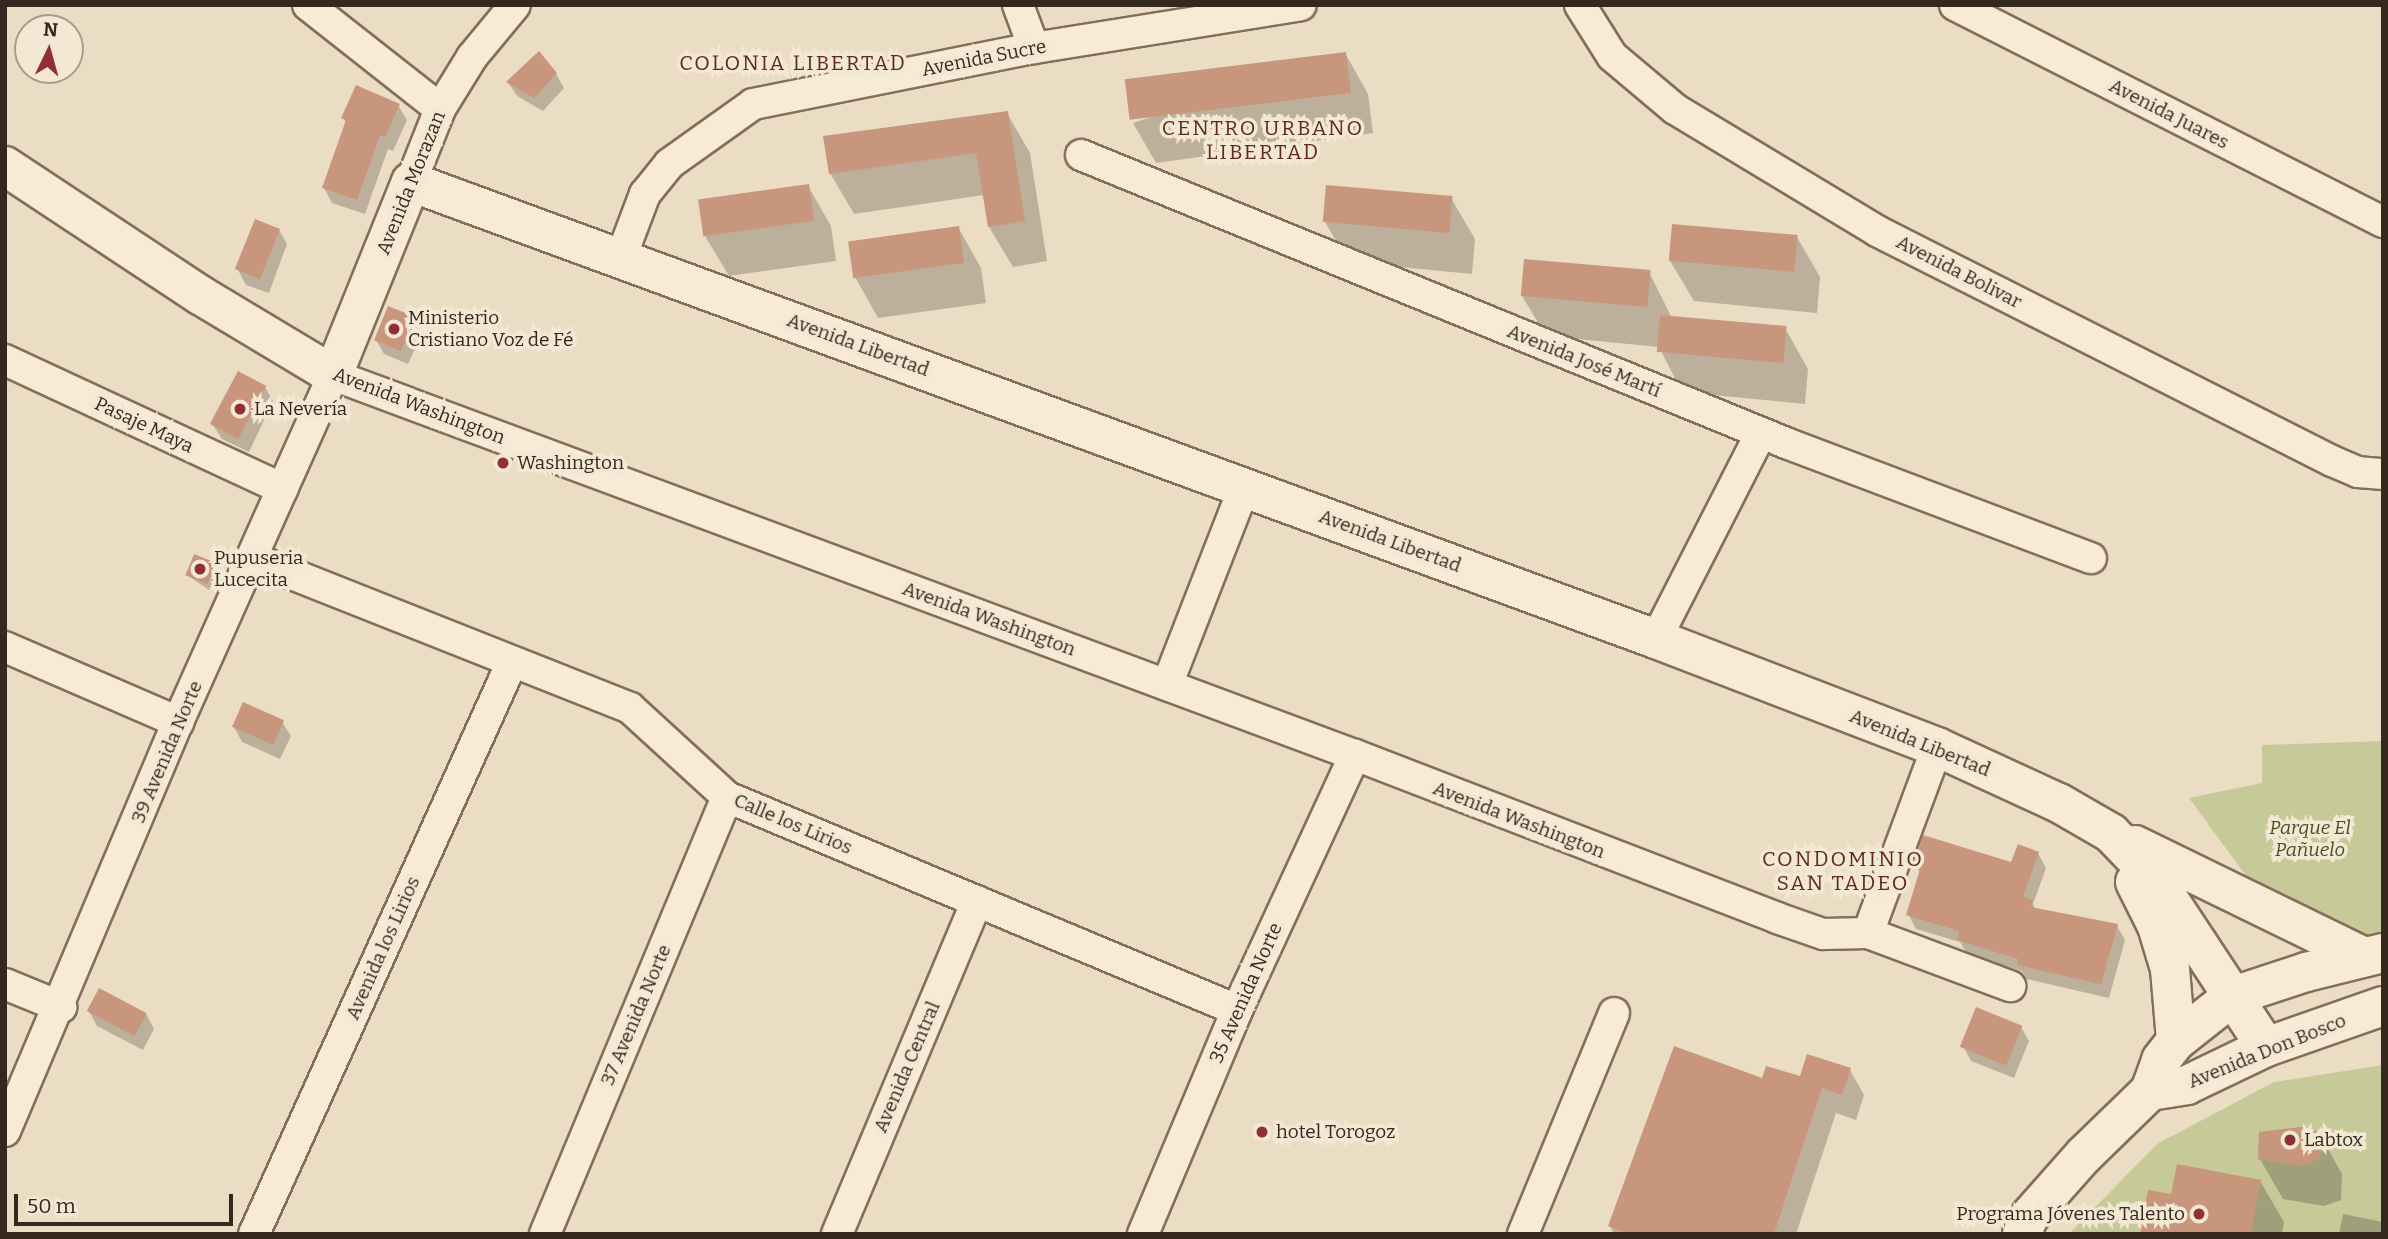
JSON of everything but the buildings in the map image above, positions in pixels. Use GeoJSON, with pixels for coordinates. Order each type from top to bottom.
{"type":"FeatureCollection","features":[{"type":"Feature","properties":{"kind":"main road","name":"Avenida Washington"},"geometry":{"type":"LineString","coordinates":[[5,166],[200,295],[333,375]]}},
{"type":"Feature","properties":{"kind":"main road","name":"Avenida Libertad"},"geometry":{"type":"LineString","coordinates":[[411,181],[1656,639],[1937,747],[2059,803],[2111,833],[2156,880],[2266,1046]]}},
{"type":"Feature","properties":{"kind":"main road","name":"Avenida Morazan"},"geometry":{"type":"LineString","coordinates":[[333,375],[411,181]]}},
{"type":"Feature","properties":{"kind":"main road"},"geometry":{"type":"LineString","coordinates":[[2111,833],[2374,955]]}},
{"type":"Feature","properties":{"kind":"main road"},"geometry":{"type":"LineString","coordinates":[[2111,833],[2160,937],[2170,969],[2176,1041]]}},
{"type":"Feature","properties":{"kind":"main road","name":"Avenida Don Bosco"},"geometry":{"type":"LineString","coordinates":[[2021,1234],[2028,1218],[2084,1155],[2150,1091],[2161,1060],[2176,1041],[2233,996],[2374,955]]}},
{"type":"Feature","properties":{"kind":"main road","name":"Avenida Don Bosco"},"geometry":{"type":"LineString","coordinates":[[2150,1091],[2187,1085],[2266,1046],[2383,1006]]}},
{"type":"Feature","properties":{"kind":"street"},"geometry":{"type":"LineString","coordinates":[[308,5],[440,109]]}},
{"type":"Feature","properties":{"kind":"street","name":"Avenida Morazan"},"geometry":{"type":"LineString","coordinates":[[411,181],[440,109],[472,57],[515,5]]}},
{"type":"Feature","properties":{"kind":"street"},"geometry":{"type":"LineString","coordinates":[[1018,5],[1034,48]]}},
{"type":"Feature","properties":{"kind":"street","name":"Avenida Sucre"},"geometry":{"type":"LineString","coordinates":[[620,260],[645,194],[669,164],[753,104],[1034,48],[1300,5]]}},
{"type":"Feature","properties":{"kind":"street","name":"Avenida Bolivar"},"geometry":{"type":"LineString","coordinates":[[1580,5],[1612,56],[1675,109],[1877,231],[2332,461],[2358,472],[2383,474]]}},
{"type":"Feature","properties":{"kind":"street","name":"Avenida Juares"},"geometry":{"type":"LineString","coordinates":[[1955,5],[2383,222]]}},
{"type":"Feature","properties":{"kind":"street","name":"Avenida José Martí"},"geometry":{"type":"LineString","coordinates":[[1081,155],[1761,433],[2091,558]]}},
{"type":"Feature","properties":{"kind":"street","name":"Pasaje Maya"},"geometry":{"type":"LineString","coordinates":[[5,360],[284,489]]}},
{"type":"Feature","properties":{"kind":"street","name":"39 Avenida Norte"},"geometry":{"type":"LineString","coordinates":[[5,1131],[61,1007],[178,722],[254,559],[333,375]]}},
{"type":"Feature","properties":{"kind":"street","name":"Avenida Washington"},"geometry":{"type":"LineString","coordinates":[[333,375],[1355,755],[1823,934],[1868,933],[2010,986]]}},
{"type":"Feature","properties":{"kind":"street"},"geometry":{"type":"LineString","coordinates":[[1656,639],[1761,433]]}},
{"type":"Feature","properties":{"kind":"street"},"geometry":{"type":"LineString","coordinates":[[1167,685],[1244,487]]}},
{"type":"Feature","properties":{"kind":"street","name":"Calle los Lirios"},"geometry":{"type":"LineString","coordinates":[[254,559],[630,708],[727,797],[1237,1010]]}},
{"type":"Feature","properties":{"kind":"street"},"geometry":{"type":"LineString","coordinates":[[5,647],[178,722]]}},
{"type":"Feature","properties":{"kind":"street","name":"Avenida los Lirios"},"geometry":{"type":"LineString","coordinates":[[254,1234],[512,662]]}},
{"type":"Feature","properties":{"kind":"street"},"geometry":{"type":"LineString","coordinates":[[1868,933],[1937,747]]}},
{"type":"Feature","properties":{"kind":"street","name":"35 Avenida Norte"},"geometry":{"type":"LineString","coordinates":[[1143,1234],[1237,1010],[1355,755]]}},
{"type":"Feature","properties":{"kind":"street","name":"37 Avenida Norte"},"geometry":{"type":"LineString","coordinates":[[545,1234],[727,797]]}},
{"type":"Feature","properties":{"kind":"street","name":"Avenida Central"},"geometry":{"type":"LineString","coordinates":[[837,1234],[977,901]]}},
{"type":"Feature","properties":{"kind":"street"},"geometry":{"type":"LineString","coordinates":[[5,984],[61,1007]]}},
{"type":"Feature","properties":{"kind":"street"},"geometry":{"type":"LineString","coordinates":[[1523,1234],[1614,1013]]}},
{"type":"Feature","properties":{"kind":"green space","name":"Parque El Pañuelo"},"geometry":{"type":"Polygon","coordinates":[[[2383,741],[2383,935],[2298,947],[2189,798],[2262,783],[2262,745],[2383,741]]]}},
{"type":"Feature","properties":{"kind":"green space"},"geometry":{"type":"Polygon","coordinates":[[[2383,1065],[2383,1234],[2069,1234],[2157,1144],[2274,1082],[2383,1065]]]}},
{"type":"Feature","properties":{"kind":"place","name":"Ministerio Cristiano Voz de Fé"},"geometry":{"type":"Point","coordinates":[394,329]}},
{"type":"Feature","properties":{"kind":"place","name":"La Nevería"},"geometry":{"type":"Point","coordinates":[240,409]}},
{"type":"Feature","properties":{"kind":"place","name":"Washington"},"geometry":{"type":"Point","coordinates":[503,463]}},
{"type":"Feature","properties":{"kind":"place","name":"Pupuseria Lucecita"},"geometry":{"type":"Point","coordinates":[200,569]}},
{"type":"Feature","properties":{"kind":"place","name":"hotel Torogoz"},"geometry":{"type":"Point","coordinates":[1262,1132]}},
{"type":"Feature","properties":{"kind":"place","name":"Labtox"},"geometry":{"type":"Point","coordinates":[2290,1140]}},
{"type":"Feature","properties":{"kind":"place","name":"Programa Jóvenes Talento"},"geometry":{"type":"Point","coordinates":[2199,1214]}},
{"type":"Feature","properties":{"kind":"district","name":"COLONIA LIBERTAD"},"geometry":{"type":"Point","coordinates":[793,63]}},
{"type":"Feature","properties":{"kind":"district","name":"CENTRO URBANO LIBERTAD"},"geometry":{"type":"Point","coordinates":[1263,140]}},
{"type":"Feature","properties":{"kind":"district","name":"CONDOMINIO SAN TADEO"},"geometry":{"type":"Point","coordinates":[1843,871]}}]}
